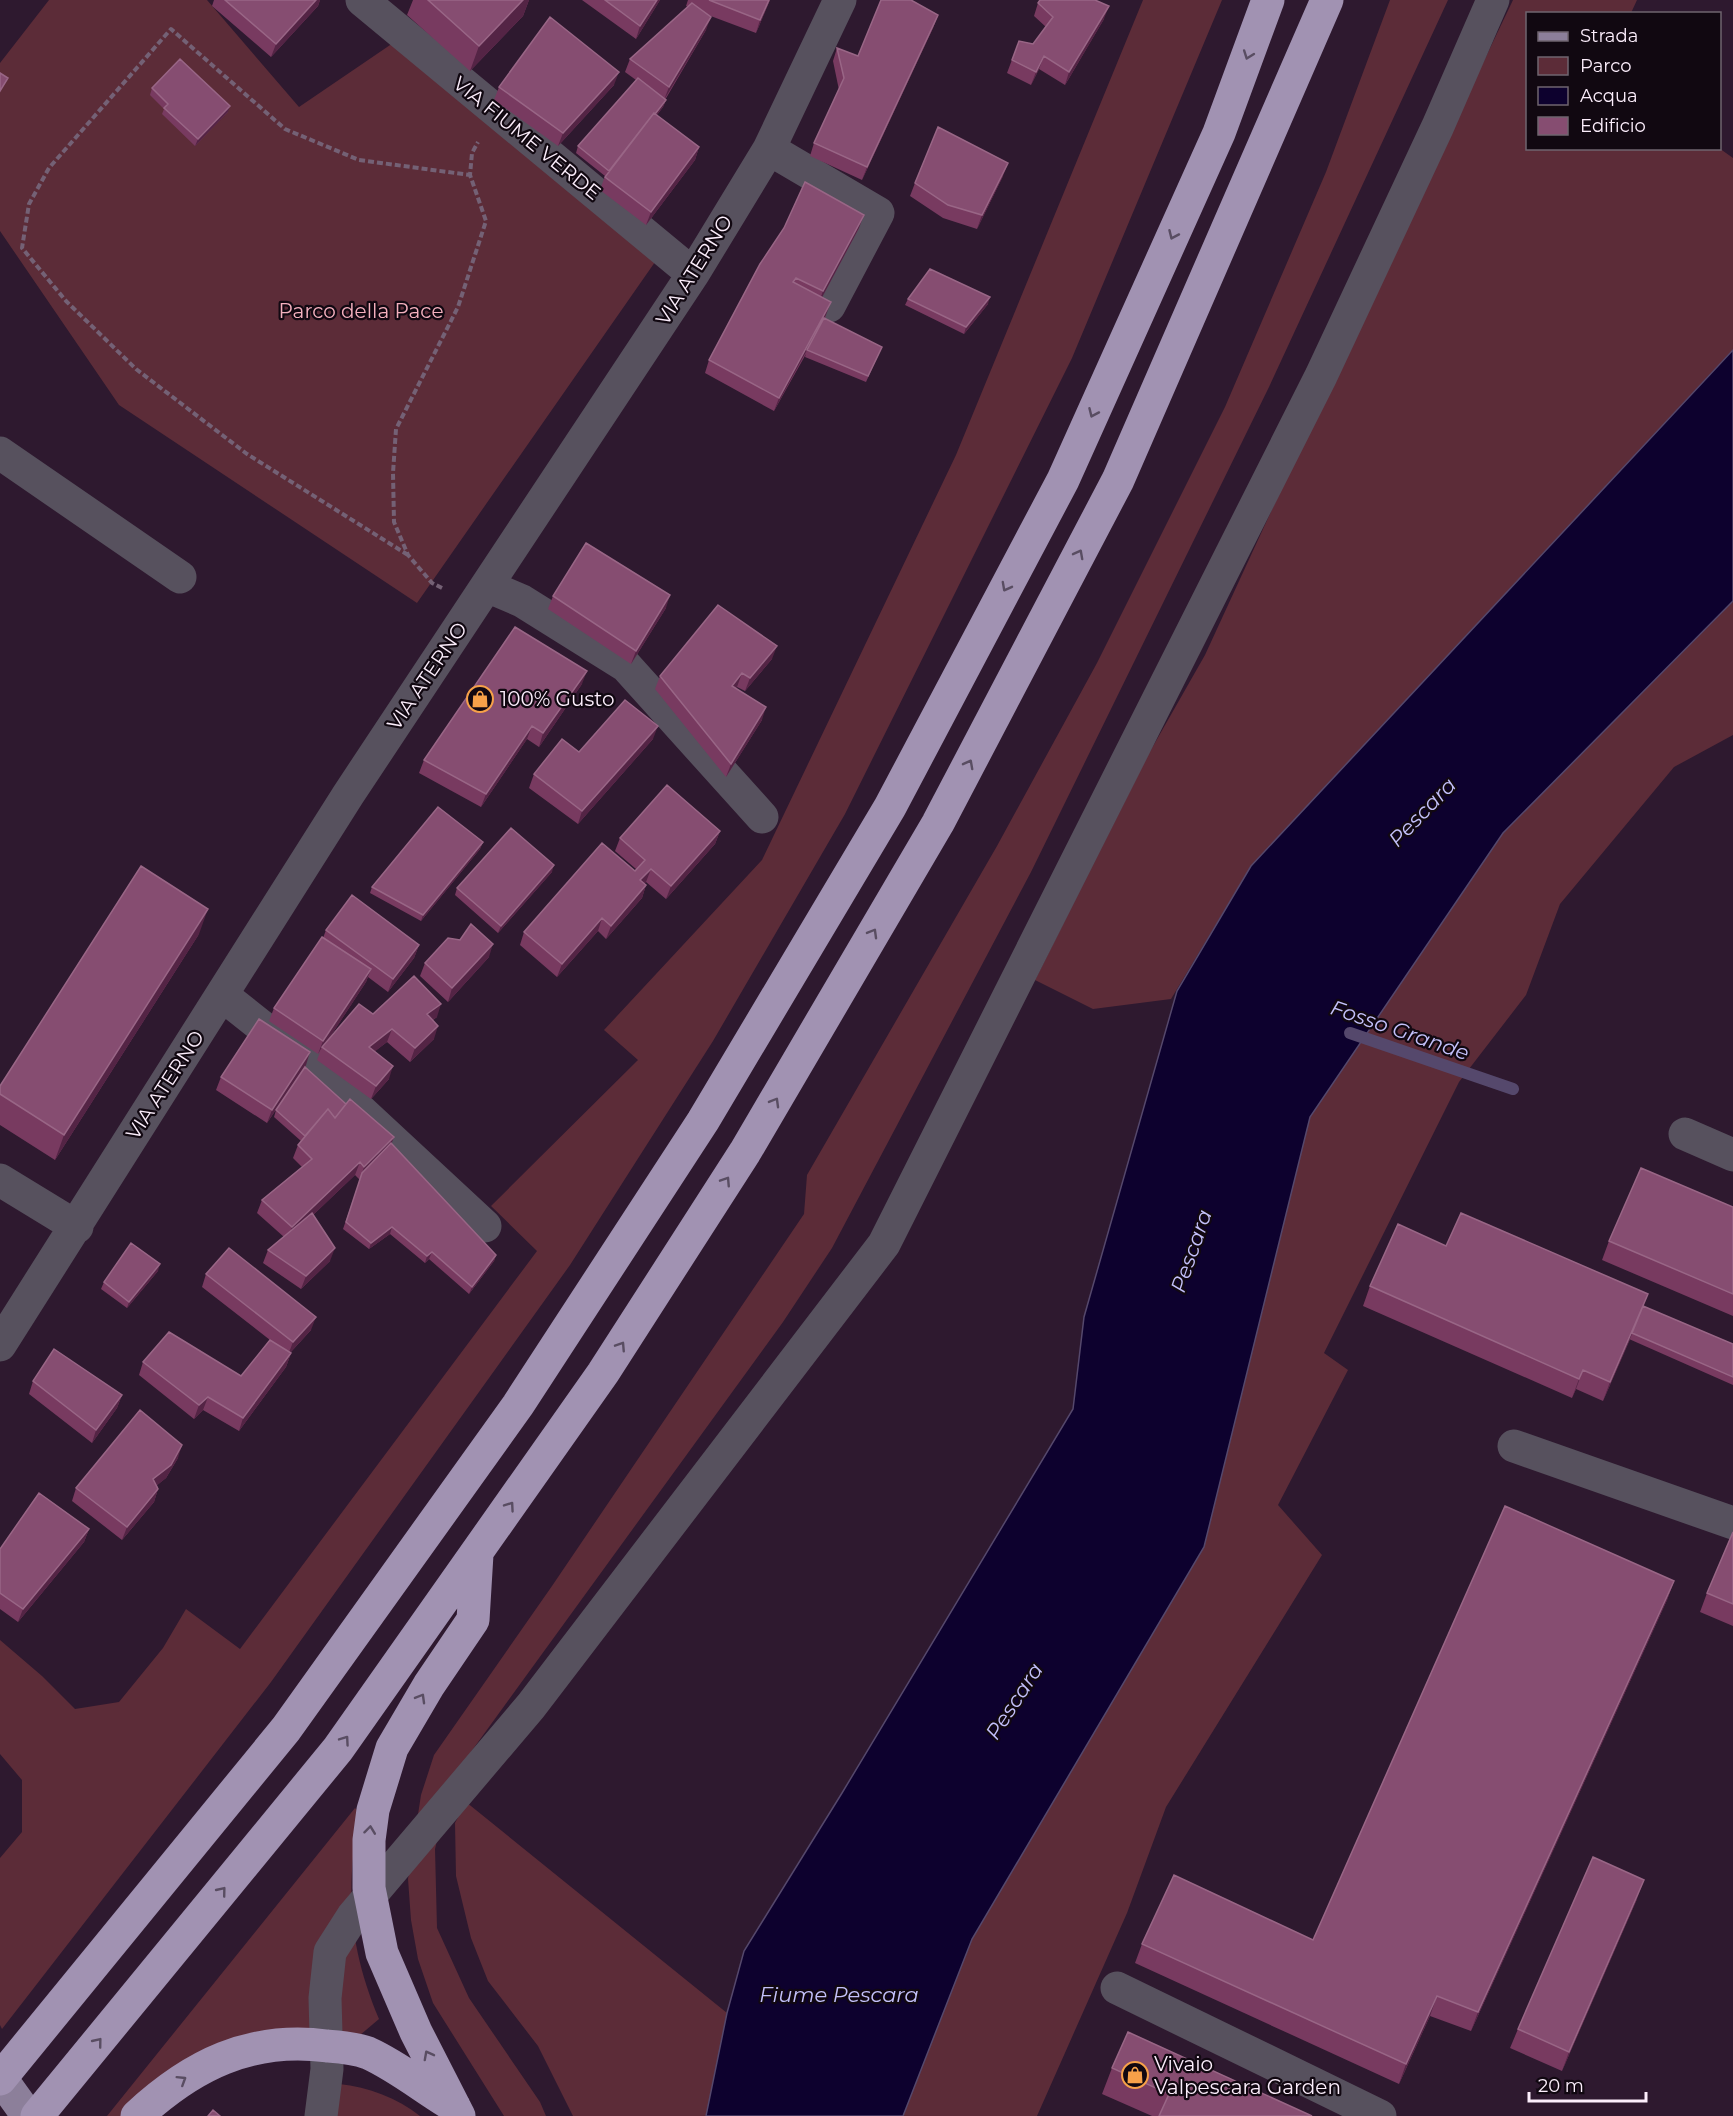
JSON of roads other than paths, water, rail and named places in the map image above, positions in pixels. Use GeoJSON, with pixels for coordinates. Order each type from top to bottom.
{"type":"FeatureCollection","features":[{"type":"Feature","properties":{"kind":"highway"},"geometry":{"type":"LineString","coordinates":[[0,2078],[293,1720],[518,1405],[709,1111],[890,807],[1063,480],[1219,133],[1268,0]]}},
{"type":"Feature","properties":{"kind":"highway"},"geometry":{"type":"LineString","coordinates":[[38,2116],[338,1749],[603,1373],[745,1152],[938,823],[1118,480],[1327,0]]}},
{"type":"Feature","properties":{"kind":"highway"},"geometry":{"type":"LineString","coordinates":[[457,2111],[416,2032],[382,1953],[369,1888],[369,1840],[381,1778],[392,1748],[424,1694],[473,1620],[477,1554]]}},
{"type":"Feature","properties":{"kind":"highway"},"geometry":{"type":"LineString","coordinates":[[137,2116],[162,2093],[209,2064],[250,2048],[283,2043],[317,2044],[366,2052],[402,2071],[457,2111]]}},
{"type":"Feature","properties":{"kind":"main road"},"geometry":{"type":"LineString","coordinates":[[0,2078],[27,2116]]}},
{"type":"Feature","properties":{"kind":"street","name":"VIA FIUME VERDE"},"geometry":{"type":"LineString","coordinates":[[362,0],[693,274]]}},
{"type":"Feature","properties":{"kind":"street","name":"VIA ATERNO"},"geometry":{"type":"LineString","coordinates":[[0,1346],[348,795],[693,274],[769,149],[840,0]]}},
{"type":"Feature","properties":{"kind":"street"},"geometry":{"type":"LineString","coordinates":[[321,2116],[327,2069],[325,1998],[330,1952],[360,1907],[531,1706],[884,1244],[1321,376],[1438,126],[1493,0]]}},
{"type":"Feature","properties":{"kind":"street"},"geometry":{"type":"LineString","coordinates":[[769,149],[878,213],[829,306]]}},
{"type":"Feature","properties":{"kind":"street"},"geometry":{"type":"LineString","coordinates":[[0,453],[180,576]]}},
{"type":"Feature","properties":{"kind":"street"},"geometry":{"type":"LineString","coordinates":[[481,595],[522,601],[626,666],[762,817]]}},
{"type":"Feature","properties":{"kind":"street"},"geometry":{"type":"LineString","coordinates":[[222,995],[318,1071],[485,1227]]}},
{"type":"Feature","properties":{"kind":"street"},"geometry":{"type":"LineString","coordinates":[[1685,1134],[1733,1155]]}},
{"type":"Feature","properties":{"kind":"street"},"geometry":{"type":"LineString","coordinates":[[0,1179],[77,1227]]}},
{"type":"Feature","properties":{"kind":"street"},"geometry":{"type":"LineString","coordinates":[[1514,1446],[1733,1523]]}},
{"type":"Feature","properties":{"kind":"street"},"geometry":{"type":"LineString","coordinates":[[1118,1988],[1380,2116]]}},
{"type":"Feature","properties":{"kind":"water","name":"Fiume Pescara"},"geometry":{"type":"Polygon","coordinates":[[[1733,350],[1733,601],[1503,833],[1310,1117],[1204,1547],[972,1939],[903,2116],[706,2116],[727,2013],[744,1951],[1073,1409],[1084,1317],[1177,991],[1251,866],[1733,350]]]}},
{"type":"Feature","properties":{"kind":"waterway","name":"Fosso Grande"},"geometry":{"type":"LineString","coordinates":[[1350,1033],[1513,1089]]}},
{"type":"Feature","properties":{"kind":"place","name":"100% Gusto"},"geometry":{"type":"Point","coordinates":[480,699]}},
{"type":"Feature","properties":{"kind":"place","name":"Vivaio Valpescara Garden"},"geometry":{"type":"Point","coordinates":[1135,2075]}},
{"type":"Feature","properties":{"kind":"park label","name":"Parco della Pace"},"geometry":{"type":"Point","coordinates":[361,311]}},
{"type":"Feature","properties":{"kind":"water label","name":"Pescara"},"geometry":{"type":"Point","coordinates":[1422,812]}},
{"type":"Feature","properties":{"kind":"water label","name":"Pescara"},"geometry":{"type":"Point","coordinates":[1191,1251]}},
{"type":"Feature","properties":{"kind":"water label","name":"Pescara"},"geometry":{"type":"Point","coordinates":[1014,1701]}}]}
